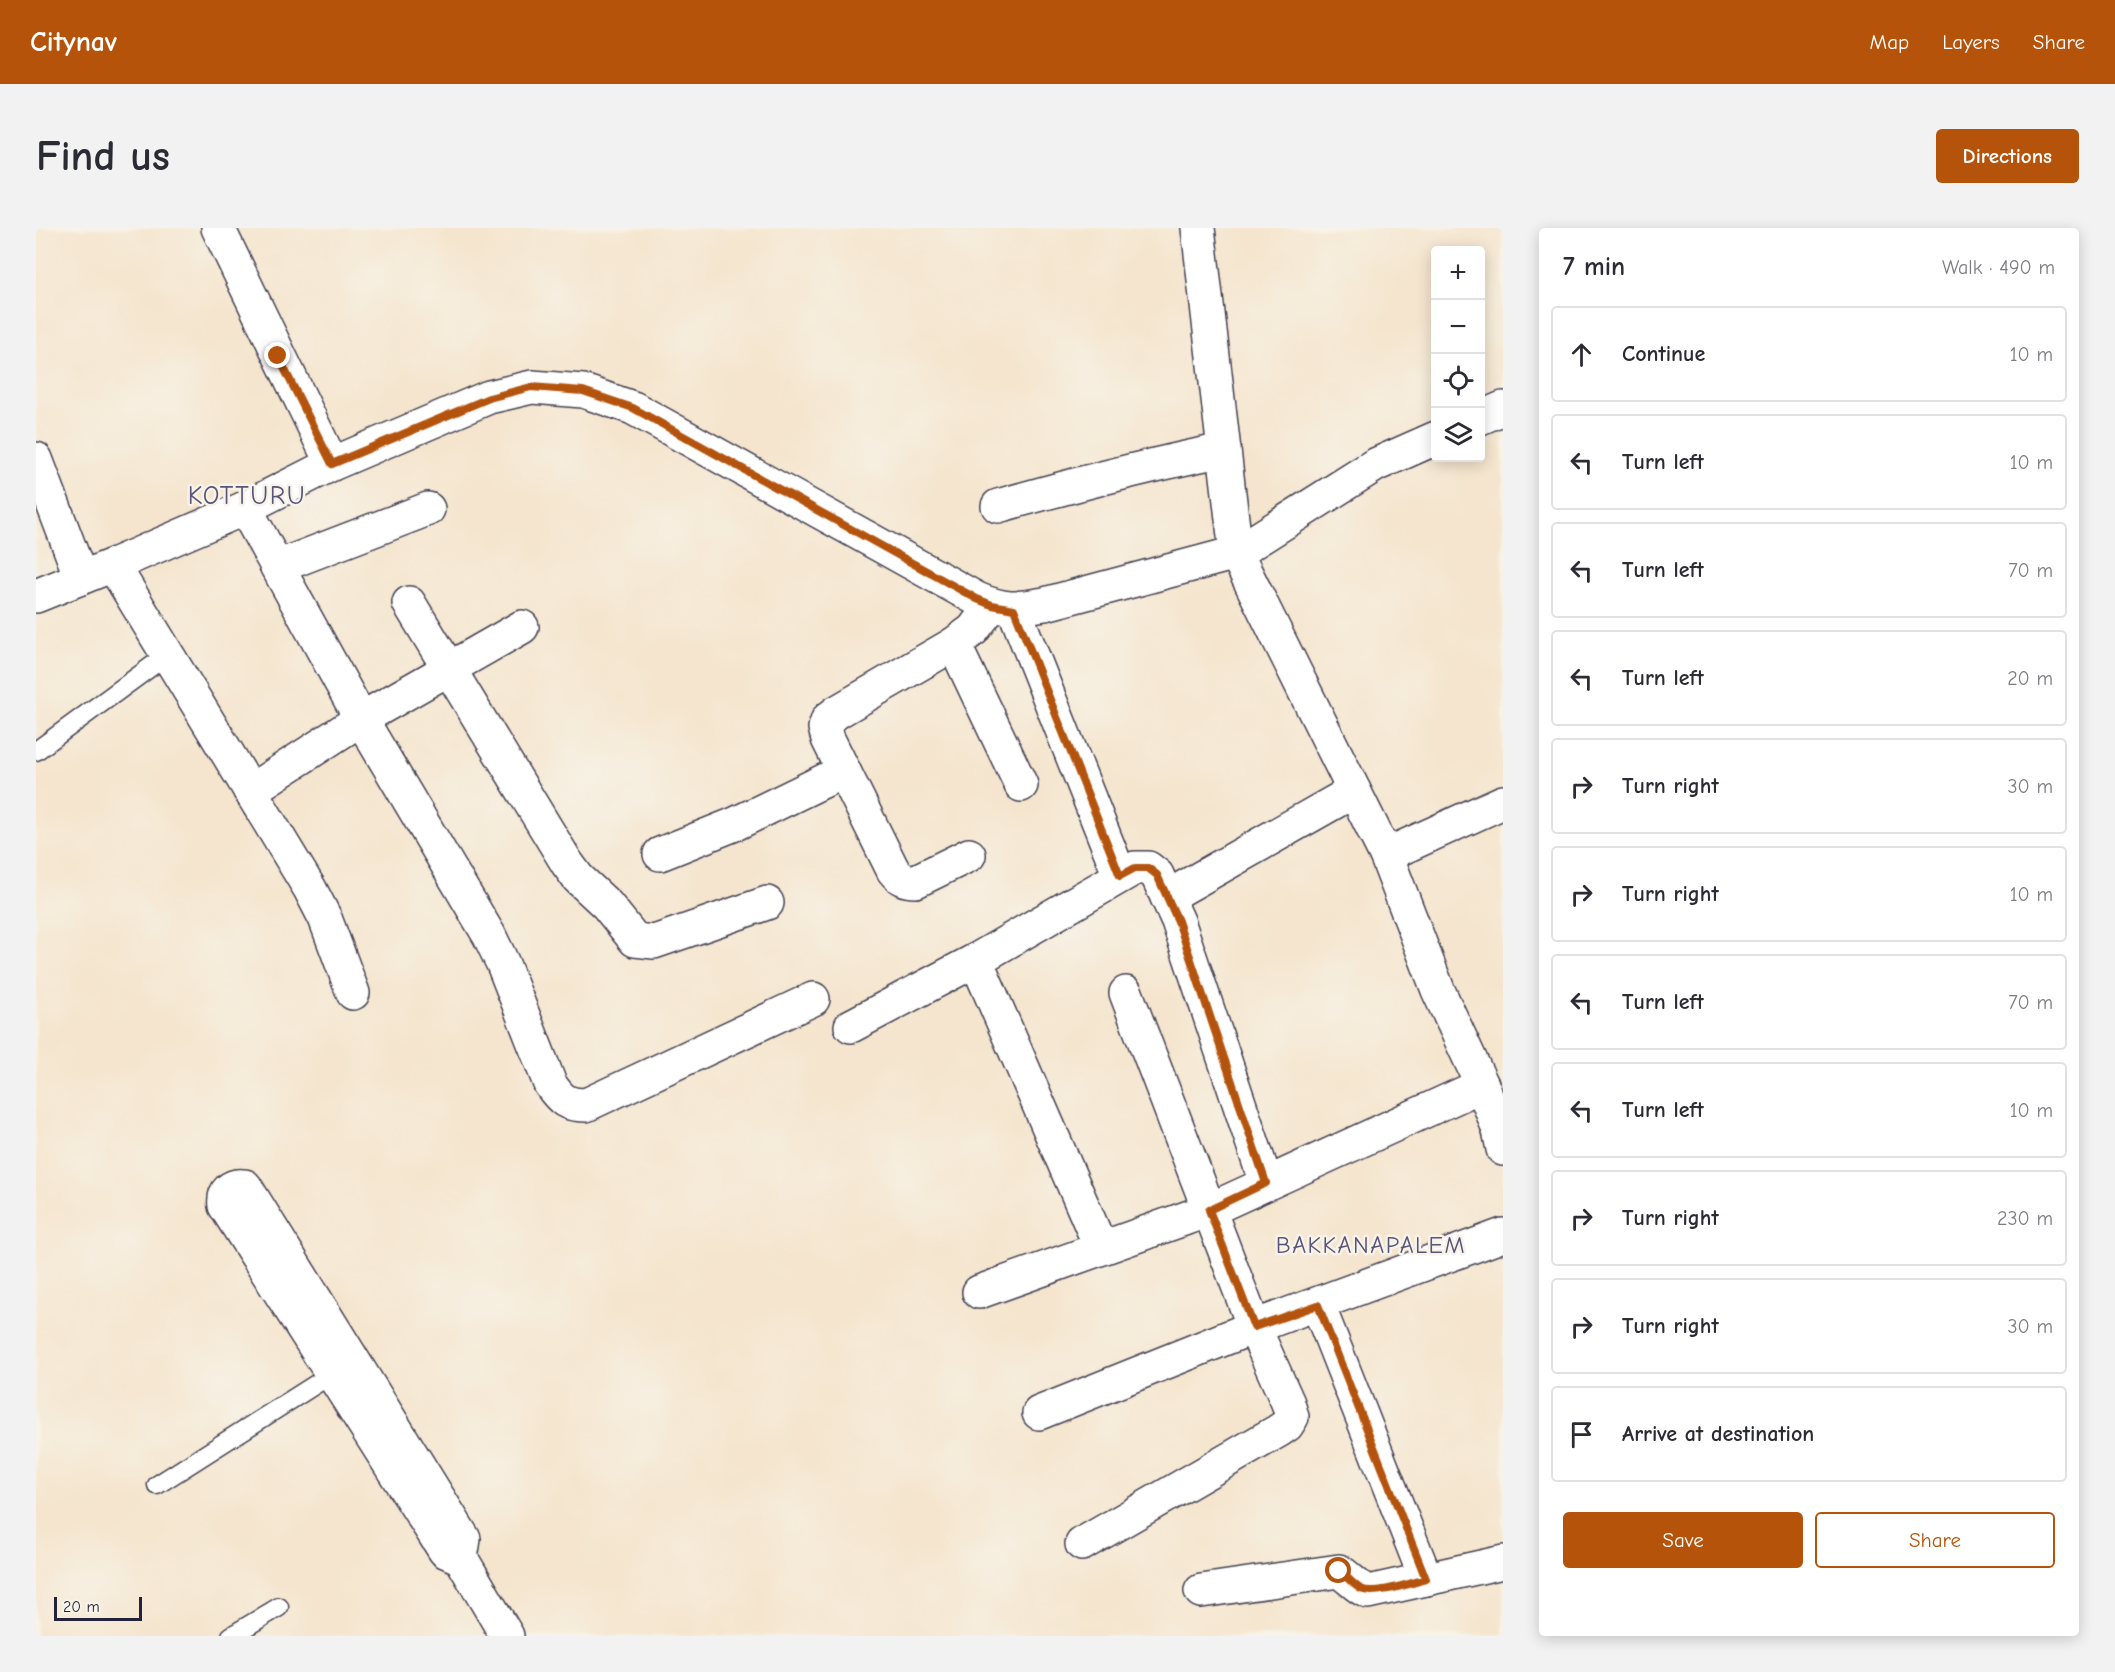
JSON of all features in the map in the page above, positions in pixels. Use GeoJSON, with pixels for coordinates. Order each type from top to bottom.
{"type":"FeatureCollection","features":[{"type":"Feature","properties":{"kind":"street"},"geometry":{"type":"LineString","coordinates":[[218,228],[332,464]]}},
{"type":"Feature","properties":{"kind":"street"},"geometry":{"type":"LineString","coordinates":[[1198,228],[1236,553],[1386,855],[1438,990],[1482,1084],[1502,1136]]}},
{"type":"Feature","properties":{"kind":"street"},"geometry":{"type":"LineString","coordinates":[[36,596],[245,508],[332,464],[489,398],[531,387],[583,391],[633,408],[977,599],[1003,607],[1045,604],[1236,553],[1375,465],[1431,440]]}},
{"type":"Feature","properties":{"kind":"street"},"geometry":{"type":"LineString","coordinates":[[1485,416],[1503,408]]}},
{"type":"Feature","properties":{"kind":"street"},"geometry":{"type":"LineString","coordinates":[[998,506],[1128,470],[1224,450]]}},
{"type":"Feature","properties":{"kind":"street"},"geometry":{"type":"LineString","coordinates":[[36,459],[81,578]]}},
{"type":"Feature","properties":{"kind":"street"},"geometry":{"type":"LineString","coordinates":[[245,508],[361,719],[489,935],[503,964],[550,1084],[560,1098],[572,1105],[586,1105],[813,999]]}},
{"type":"Feature","properties":{"kind":"street"},"geometry":{"type":"LineString","coordinates":[[277,567],[428,509]]}},
{"type":"Feature","properties":{"kind":"street"},"geometry":{"type":"LineString","coordinates":[[113,565],[310,889],[326,918],[352,993]]}},
{"type":"Feature","properties":{"kind":"street"},"geometry":{"type":"LineString","coordinates":[[409,603],[567,863],[578,878],[607,905],[635,940],[654,942],[767,903]]}},
{"type":"Feature","properties":{"kind":"street"},"geometry":{"type":"LineString","coordinates":[[969,855],[916,881],[899,878],[843,771],[825,728],[828,719],[837,712],[954,644],[1003,607]]}},
{"type":"Feature","properties":{"kind":"street"},"geometry":{"type":"LineString","coordinates":[[1003,607],[1120,876]]}},
{"type":"Feature","properties":{"kind":"street"},"geometry":{"type":"LineString","coordinates":[[250,791],[361,719],[522,627]]}},
{"type":"Feature","properties":{"kind":"street"},"geometry":{"type":"LineString","coordinates":[[954,644],[1021,785]]}},
{"type":"Feature","properties":{"kind":"street"},"geometry":{"type":"LineString","coordinates":[[660,854],[735,824],[843,771]]}},
{"type":"Feature","properties":{"kind":"street"},"geometry":{"type":"LineString","coordinates":[[1167,897],[1354,791]]}},
{"type":"Feature","properties":{"kind":"street"},"geometry":{"type":"LineString","coordinates":[[1386,855],[1503,802]]}},
{"type":"Feature","properties":{"kind":"street"},"geometry":{"type":"LineString","coordinates":[[851,1026],[976,960],[1135,868],[1148,868],[1157,875],[1178,921],[1266,1183]]}},
{"type":"Feature","properties":{"kind":"street"},"geometry":{"type":"LineString","coordinates":[[976,960],[1101,1248]]}},
{"type":"Feature","properties":{"kind":"street"},"geometry":{"type":"LineString","coordinates":[[1082,1544],[1287,1425],[1292,1417],[1254,1327],[1126,993]]}},
{"type":"Feature","properties":{"kind":"street"},"geometry":{"type":"LineString","coordinates":[[979,1292],[1209,1210],[1482,1084]]}},
{"type":"Feature","properties":{"kind":"street"},"geometry":{"type":"LineString","coordinates":[[342,1367],[245,1186],[236,1184],[224,1197],[225,1206],[464,1539],[461,1558],[507,1636]]}},
{"type":"Feature","properties":{"kind":"street"},"geometry":{"type":"LineString","coordinates":[[1039,1413],[1254,1327],[1503,1235]]}},
{"type":"Feature","properties":{"kind":"street"},"geometry":{"type":"LineString","coordinates":[[1318,1305],[1426,1579]]}},
{"type":"Feature","properties":{"kind":"street"},"geometry":{"type":"LineString","coordinates":[[1201,1591],[1326,1571],[1339,1571],[1349,1577],[1358,1588],[1368,1592],[1503,1562]]}},
{"type":"Feature","properties":{"kind":"lane"},"geometry":{"type":"LineString","coordinates":[[36,751],[167,655]]}},
{"type":"Feature","properties":{"kind":"lane"},"geometry":{"type":"LineString","coordinates":[[158,1485],[342,1367]]}},
{"type":"Feature","properties":{"kind":"lane"},"geometry":{"type":"LineString","coordinates":[[231,1636],[279,1607]]}},
{"type":"Feature","properties":{"kind":"district","name":"KOTTURU"},"geometry":{"type":"Point","coordinates":[247,496]}},
{"type":"Feature","properties":{"kind":"district","name":"BAKKANAPALEM"},"geometry":{"type":"Point","coordinates":[1371,1245]}},
{"type":"Feature","properties":{"kind":"route"},"geometry":{"type":"LineString","coordinates":[[278,356],[332,464],[489,398],[531,387],[583,391],[633,408],[977,599],[992,605],[1014,609],[1120,876],[1135,868],[1148,868],[1157,875],[1178,921],[1266,1183],[1209,1210],[1254,1327],[1318,1305],[1426,1579],[1368,1592],[1358,1588],[1349,1577],[1339,1571]]}}]}
